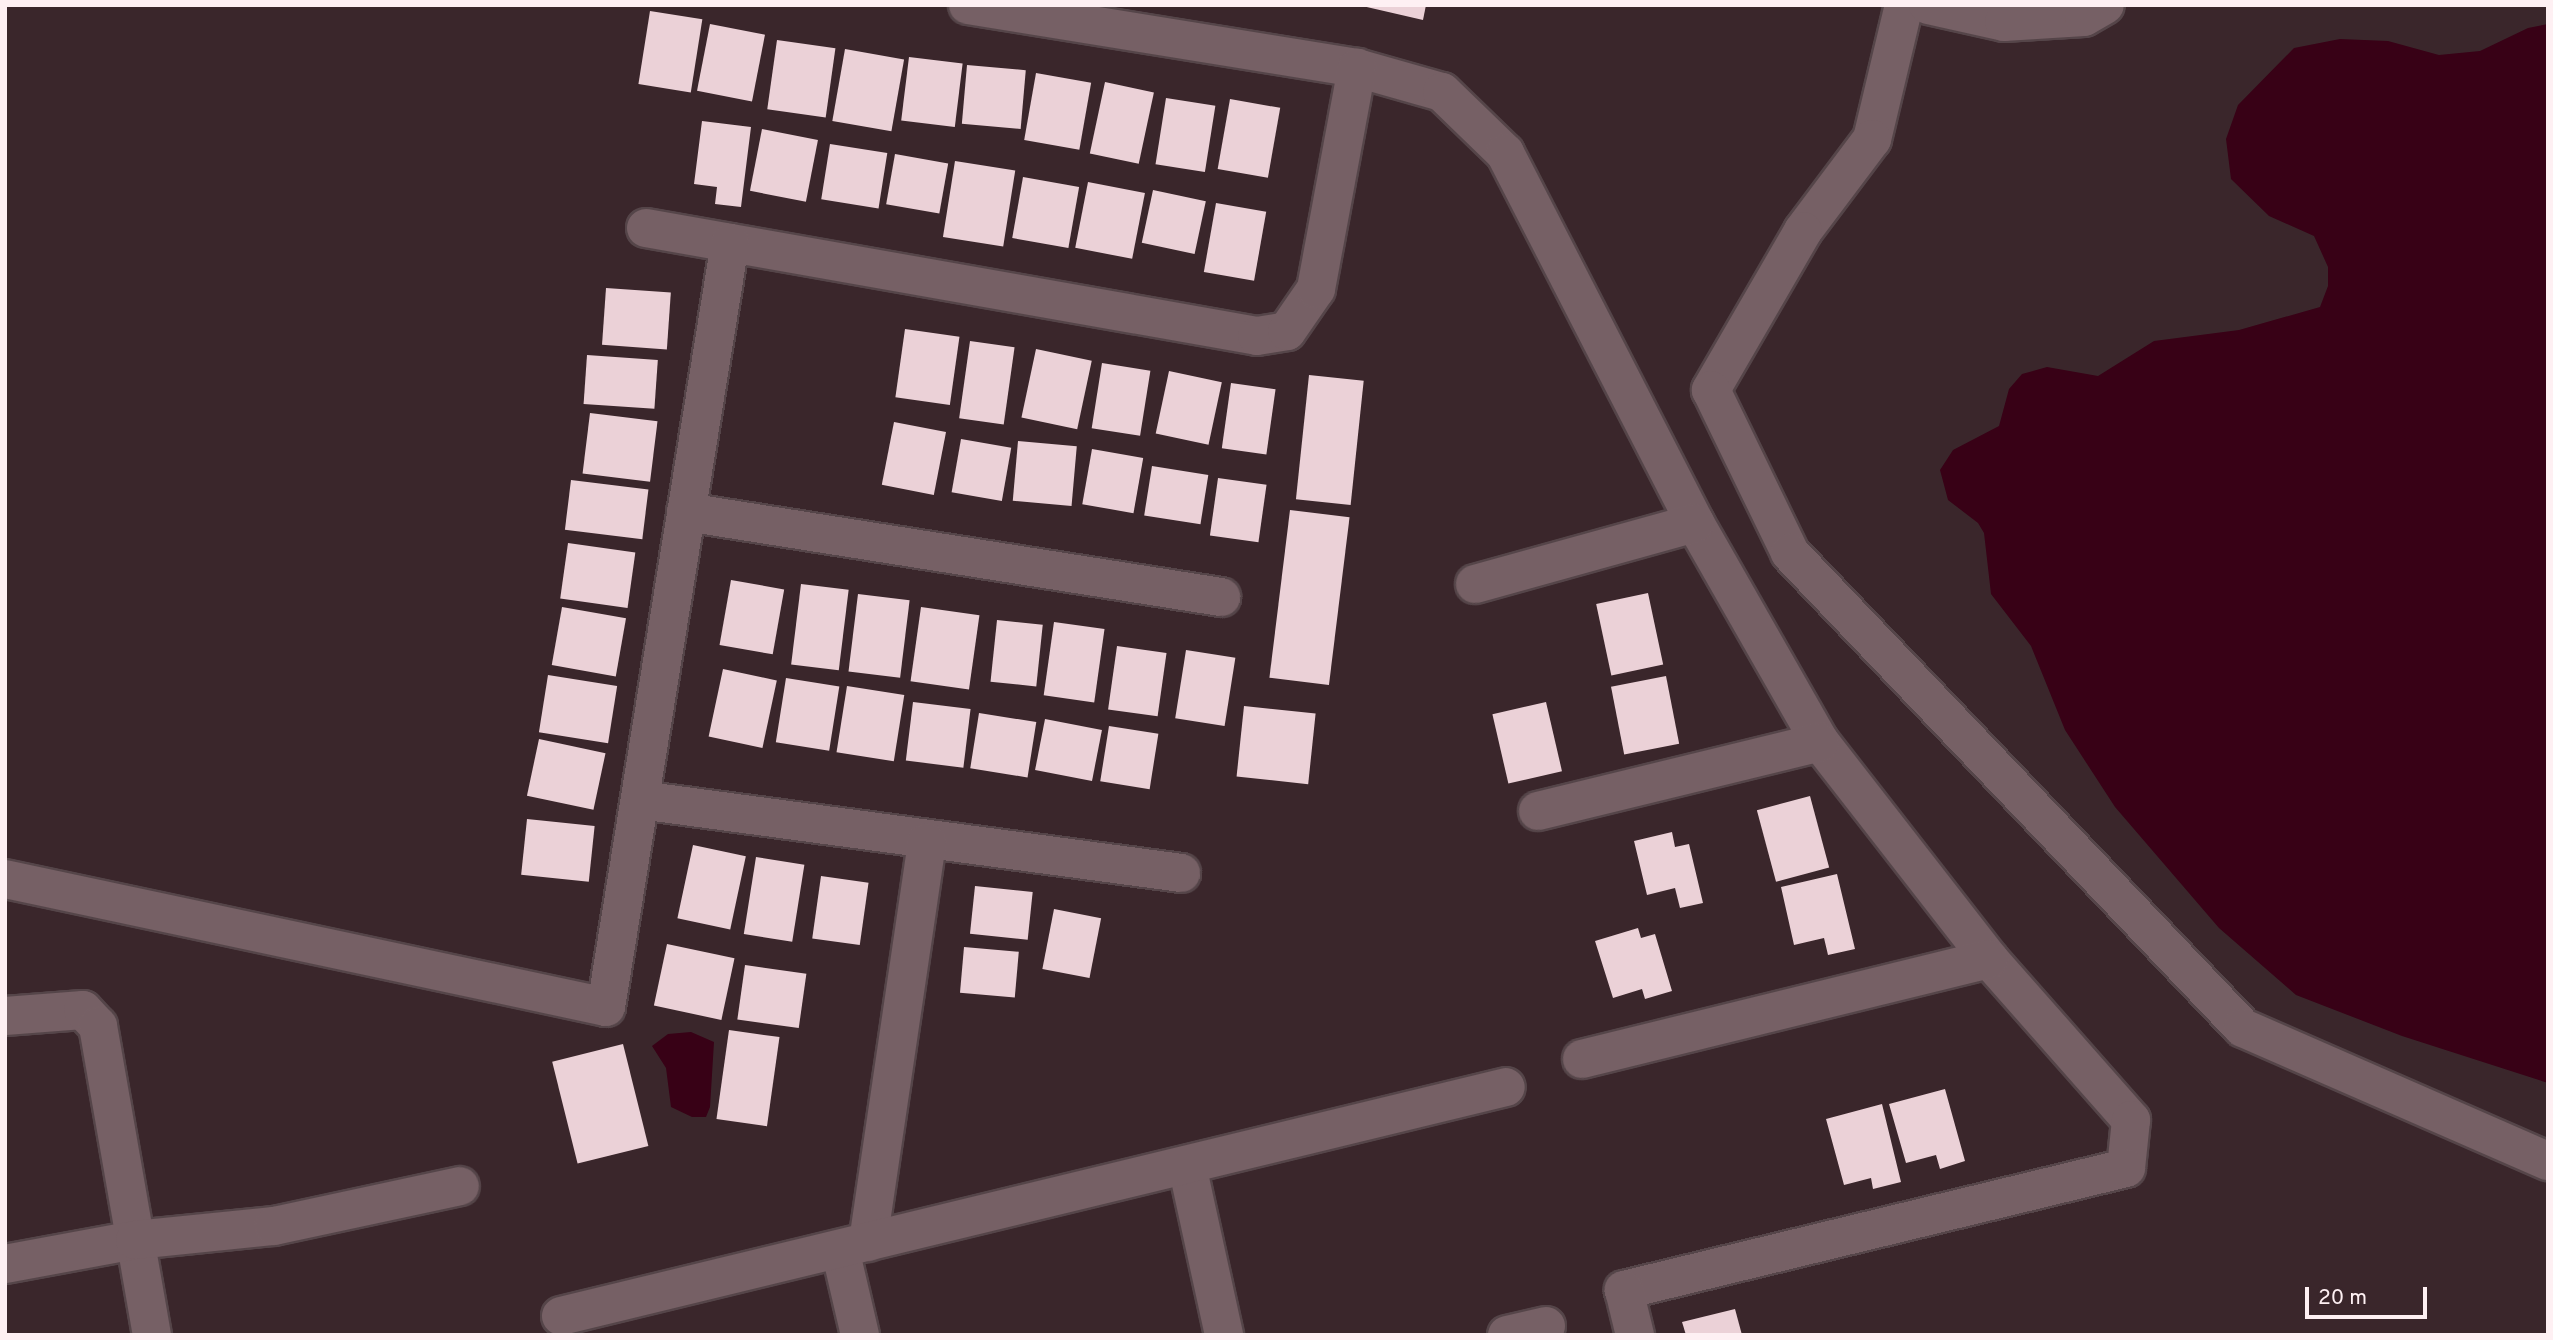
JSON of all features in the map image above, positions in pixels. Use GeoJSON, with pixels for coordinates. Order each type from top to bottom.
{"type":"FeatureCollection","features":[{"type":"Feature","properties":{"kind":"street"},"geometry":{"type":"LineString","coordinates":[[968,5],[1357,68],[1443,92],[1505,153],[1695,523],[1820,742],[1989,959],[2131,1120],[2126,1168],[1624,1290],[1635,1335]]}},
{"type":"Feature","properties":{"kind":"street"},"geometry":{"type":"LineString","coordinates":[[1904,5],[1872,139],[1803,231],[1711,390],[1790,553],[2243,1028],[2548,1161]]}},
{"type":"Feature","properties":{"kind":"street"},"geometry":{"type":"LineString","coordinates":[[1927,5],[2004,22],[2084,17],[2105,5]]}},
{"type":"Feature","properties":{"kind":"street"},"geometry":{"type":"LineString","coordinates":[[646,228],[1257,336],[1287,331],[1316,289],[1357,68]]}},
{"type":"Feature","properties":{"kind":"street"},"geometry":{"type":"LineString","coordinates":[[5,879],[606,1007],[730,243]]}},
{"type":"Feature","properties":{"kind":"street"},"geometry":{"type":"LineString","coordinates":[[686,512],[1221,597]]}},
{"type":"Feature","properties":{"kind":"street"},"geometry":{"type":"LineString","coordinates":[[1475,584],[1695,523]]}},
{"type":"Feature","properties":{"kind":"street"},"geometry":{"type":"LineString","coordinates":[[1538,811],[1820,742]]}},
{"type":"Feature","properties":{"kind":"street"},"geometry":{"type":"LineString","coordinates":[[640,800],[927,842],[1181,873]]}},
{"type":"Feature","properties":{"kind":"street"},"geometry":{"type":"LineString","coordinates":[[860,1335],[854,1246],[927,842]]}},
{"type":"Feature","properties":{"kind":"street"},"geometry":{"type":"LineString","coordinates":[[1582,1059],[1989,959]]}},
{"type":"Feature","properties":{"kind":"street"},"geometry":{"type":"LineString","coordinates":[[5,1016],[83,1010],[98,1026],[152,1335]]}},
{"type":"Feature","properties":{"kind":"street"},"geometry":{"type":"LineString","coordinates":[[561,1316],[1506,1087]]}},
{"type":"Feature","properties":{"kind":"street"},"geometry":{"type":"LineString","coordinates":[[1187,1164],[1224,1335]]}},
{"type":"Feature","properties":{"kind":"street"},"geometry":{"type":"LineString","coordinates":[[5,1264],[135,1240],[274,1226],[460,1186]]}},
{"type":"Feature","properties":{"kind":"street"},"geometry":{"type":"LineString","coordinates":[[1507,1335],[1546,1326]]}},
{"type":"Feature","properties":{"kind":"shaded area"},"geometry":{"type":"Polygon","coordinates":[[[2548,24],[2548,1083],[2402,1036],[2296,995],[2219,928],[2115,807],[2065,730],[2031,646],[1991,594],[1984,533],[1978,523],[1948,500],[1940,470],[1953,450],[1999,426],[2009,389],[2022,374],[2047,367],[2098,376],[2154,341],[2239,330],[2320,307],[2328,286],[2328,267],[2314,236],[2269,216],[2231,179],[2226,139],[2238,105],[2294,48],[2340,39],[2388,41],[2439,55],[2480,51],[2528,28],[2548,24]]]}},
{"type":"Feature","properties":{"kind":"shaded area"},"geometry":{"type":"Polygon","coordinates":[[[691,1032],[714,1042],[710,1107],[706,1117],[692,1117],[671,1107],[666,1068],[652,1046],[668,1034],[691,1032]]]}},
{"type":"Feature","properties":{"kind":"building"},"geometry":{"type":"Polygon","coordinates":[[[1358,5],[1426,5],[1423,20],[1358,5]]]}},
{"type":"Feature","properties":{"kind":"building"},"geometry":{"type":"Polygon","coordinates":[[[650,11],[702,19],[691,92],[638,84],[650,11]]]}},
{"type":"Feature","properties":{"kind":"building"},"geometry":{"type":"Polygon","coordinates":[[[710,24],[765,35],[752,101],[697,91],[710,24]]]}},
{"type":"Feature","properties":{"kind":"building"},"geometry":{"type":"Polygon","coordinates":[[[777,40],[835,48],[826,118],[767,109],[777,40]]]}},
{"type":"Feature","properties":{"kind":"building"},"geometry":{"type":"Polygon","coordinates":[[[845,49],[904,59],[891,131],[832,121],[845,49]]]}},
{"type":"Feature","properties":{"kind":"building"},"geometry":{"type":"Polygon","coordinates":[[[909,57],[963,64],[955,127],[901,121],[909,57]]]}},
{"type":"Feature","properties":{"kind":"building"},"geometry":{"type":"Polygon","coordinates":[[[967,65],[1026,70],[1021,129],[962,124],[967,65]]]}},
{"type":"Feature","properties":{"kind":"building"},"geometry":{"type":"Polygon","coordinates":[[[1036,73],[1091,83],[1079,150],[1024,140],[1036,73]]]}},
{"type":"Feature","properties":{"kind":"building"},"geometry":{"type":"Polygon","coordinates":[[[1105,82],[1154,92],[1139,164],[1090,153],[1105,82]]]}},
{"type":"Feature","properties":{"kind":"building"},"geometry":{"type":"Polygon","coordinates":[[[1166,98],[1215,106],[1205,172],[1156,164],[1166,98]]]}},
{"type":"Feature","properties":{"kind":"building"},"geometry":{"type":"Polygon","coordinates":[[[1230,99],[1280,108],[1268,178],[1218,169],[1230,99]]]}},
{"type":"Feature","properties":{"kind":"building"},"geometry":{"type":"Polygon","coordinates":[[[702,121],[751,127],[741,207],[715,204],[717,187],[694,184],[702,121]]]}},
{"type":"Feature","properties":{"kind":"building"},"geometry":{"type":"Polygon","coordinates":[[[762,129],[818,140],[806,202],[750,191],[762,129]]]}},
{"type":"Feature","properties":{"kind":"building"},"geometry":{"type":"Polygon","coordinates":[[[830,144],[887,153],[879,208],[821,199],[830,144]]]}},
{"type":"Feature","properties":{"kind":"building"},"geometry":{"type":"Polygon","coordinates":[[[895,154],[948,163],[939,214],[886,204],[895,154]]]}},
{"type":"Feature","properties":{"kind":"building"},"geometry":{"type":"Polygon","coordinates":[[[955,161],[1015,171],[1003,247],[943,237],[955,161]]]}},
{"type":"Feature","properties":{"kind":"building"},"geometry":{"type":"Polygon","coordinates":[[[1023,177],[1079,187],[1068,248],[1012,238],[1023,177]]]}},
{"type":"Feature","properties":{"kind":"building"},"geometry":{"type":"Polygon","coordinates":[[[1088,182],[1145,193],[1132,259],[1075,248],[1088,182]]]}},
{"type":"Feature","properties":{"kind":"building"},"geometry":{"type":"Polygon","coordinates":[[[1153,190],[1206,201],[1195,254],[1142,243],[1153,190]]]}},
{"type":"Feature","properties":{"kind":"building"},"geometry":{"type":"Polygon","coordinates":[[[1216,203],[1266,212],[1254,281],[1204,272],[1216,203]]]}},
{"type":"Feature","properties":{"kind":"building"},"geometry":{"type":"Polygon","coordinates":[[[606,288],[671,293],[667,349],[602,345],[606,288]]]}},
{"type":"Feature","properties":{"kind":"building"},"geometry":{"type":"Polygon","coordinates":[[[905,329],[959,337],[950,405],[895,397],[905,329]]]}},
{"type":"Feature","properties":{"kind":"building"},"geometry":{"type":"Polygon","coordinates":[[[970,341],[1015,347],[1004,425],[959,418],[970,341]]]}},
{"type":"Feature","properties":{"kind":"building"},"geometry":{"type":"Polygon","coordinates":[[[1036,349],[1092,361],[1077,429],[1021,417],[1036,349]]]}},
{"type":"Feature","properties":{"kind":"building"},"geometry":{"type":"Polygon","coordinates":[[[587,355],[658,360],[654,409],[584,404],[587,355]]]}},
{"type":"Feature","properties":{"kind":"building"},"geometry":{"type":"Polygon","coordinates":[[[1102,363],[1150,371],[1140,436],[1092,428],[1102,363]]]}},
{"type":"Feature","properties":{"kind":"building"},"geometry":{"type":"Polygon","coordinates":[[[1169,371],[1222,382],[1209,445],[1156,434],[1169,371]]]}},
{"type":"Feature","properties":{"kind":"building"},"geometry":{"type":"Polygon","coordinates":[[[1309,375],[1364,381],[1351,505],[1296,499],[1309,375]]]}},
{"type":"Feature","properties":{"kind":"building"},"geometry":{"type":"Polygon","coordinates":[[[1231,383],[1276,389],[1266,455],[1222,448],[1231,383]]]}},
{"type":"Feature","properties":{"kind":"building"},"geometry":{"type":"Polygon","coordinates":[[[590,413],[657,421],[650,482],[583,474],[590,413]]]}},
{"type":"Feature","properties":{"kind":"building"},"geometry":{"type":"Polygon","coordinates":[[[894,422],[946,432],[934,495],[882,485],[894,422]]]}},
{"type":"Feature","properties":{"kind":"building"},"geometry":{"type":"Polygon","coordinates":[[[961,439],[1011,448],[1002,501],[952,492],[961,439]]]}},
{"type":"Feature","properties":{"kind":"building"},"geometry":{"type":"Polygon","coordinates":[[[1018,441],[1077,446],[1072,506],[1013,501],[1018,441]]]}},
{"type":"Feature","properties":{"kind":"building"},"geometry":{"type":"Polygon","coordinates":[[[1092,449],[1143,458],[1133,513],[1082,504],[1092,449]]]}},
{"type":"Feature","properties":{"kind":"building"},"geometry":{"type":"Polygon","coordinates":[[[1152,466],[1208,475],[1200,524],[1144,515],[1152,466]]]}},
{"type":"Feature","properties":{"kind":"building"},"geometry":{"type":"Polygon","coordinates":[[[1218,478],[1267,485],[1258,542],[1210,535],[1218,478]]]}},
{"type":"Feature","properties":{"kind":"building"},"geometry":{"type":"Polygon","coordinates":[[[571,480],[648,490],[642,539],[565,530],[571,480]]]}},
{"type":"Feature","properties":{"kind":"building"},"geometry":{"type":"Polygon","coordinates":[[[1290,510],[1350,517],[1329,685],[1269,678],[1290,510]]]}},
{"type":"Feature","properties":{"kind":"building"},"geometry":{"type":"Polygon","coordinates":[[[568,543],[635,552],[628,608],[560,598],[568,543]]]}},
{"type":"Feature","properties":{"kind":"building"},"geometry":{"type":"Polygon","coordinates":[[[731,580],[784,589],[773,654],[720,645],[731,580]]]}},
{"type":"Feature","properties":{"kind":"building"},"geometry":{"type":"Polygon","coordinates":[[[801,584],[849,590],[839,670],[791,664],[801,584]]]}},
{"type":"Feature","properties":{"kind":"building"},"geometry":{"type":"Polygon","coordinates":[[[1648,593],[1663,664],[1611,675],[1596,604],[1648,593]]]}},
{"type":"Feature","properties":{"kind":"building"},"geometry":{"type":"Polygon","coordinates":[[[858,594],[910,600],[900,678],[848,671],[858,594]]]}},
{"type":"Feature","properties":{"kind":"building"},"geometry":{"type":"Polygon","coordinates":[[[562,607],[626,618],[616,676],[552,665],[562,607]]]}},
{"type":"Feature","properties":{"kind":"building"},"geometry":{"type":"Polygon","coordinates":[[[921,607],[979,615],[969,689],[911,681],[921,607]]]}},
{"type":"Feature","properties":{"kind":"building"},"geometry":{"type":"Polygon","coordinates":[[[997,620],[1043,625],[1036,686],[991,682],[997,620]]]}},
{"type":"Feature","properties":{"kind":"building"},"geometry":{"type":"Polygon","coordinates":[[[1054,622],[1105,629],[1094,702],[1044,695],[1054,622]]]}},
{"type":"Feature","properties":{"kind":"building"},"geometry":{"type":"Polygon","coordinates":[[[1117,646],[1167,653],[1158,716],[1108,709],[1117,646]]]}},
{"type":"Feature","properties":{"kind":"building"},"geometry":{"type":"Polygon","coordinates":[[[1186,650],[1235,658],[1225,726],[1175,718],[1186,650]]]}},
{"type":"Feature","properties":{"kind":"building"},"geometry":{"type":"Polygon","coordinates":[[[723,669],[777,680],[762,748],[709,736],[723,669]]]}},
{"type":"Feature","properties":{"kind":"building"},"geometry":{"type":"Polygon","coordinates":[[[548,675],[617,686],[608,743],[539,732],[548,675]]]}},
{"type":"Feature","properties":{"kind":"building"},"geometry":{"type":"Polygon","coordinates":[[[1666,676],[1679,744],[1624,754],[1611,687],[1666,676]]]}},
{"type":"Feature","properties":{"kind":"building"},"geometry":{"type":"Polygon","coordinates":[[[786,678],[839,686],[829,751],[776,742],[786,678]]]}},
{"type":"Feature","properties":{"kind":"building"},"geometry":{"type":"Polygon","coordinates":[[[847,686],[904,695],[894,761],[837,752],[847,686]]]}},
{"type":"Feature","properties":{"kind":"building"},"geometry":{"type":"Polygon","coordinates":[[[913,702],[971,709],[963,768],[906,761],[913,702]]]}},
{"type":"Feature","properties":{"kind":"building"},"geometry":{"type":"Polygon","coordinates":[[[1546,702],[1562,771],[1508,784],[1492,714],[1546,702]]]}},
{"type":"Feature","properties":{"kind":"building"},"geometry":{"type":"Polygon","coordinates":[[[1244,706],[1316,714],[1308,784],[1237,777],[1244,706]]]}},
{"type":"Feature","properties":{"kind":"building"},"geometry":{"type":"Polygon","coordinates":[[[979,713],[1036,722],[1028,777],[970,768],[979,713]]]}},
{"type":"Feature","properties":{"kind":"building"},"geometry":{"type":"Polygon","coordinates":[[[1045,719],[1102,730],[1092,781],[1035,770],[1045,719]]]}},
{"type":"Feature","properties":{"kind":"building"},"geometry":{"type":"Polygon","coordinates":[[[1109,726],[1158,734],[1150,789],[1100,781],[1109,726]]]}},
{"type":"Feature","properties":{"kind":"building"},"geometry":{"type":"Polygon","coordinates":[[[539,739],[606,753],[593,810],[527,796],[539,739]]]}},
{"type":"Feature","properties":{"kind":"building"},"geometry":{"type":"Polygon","coordinates":[[[1810,796],[1829,867],[1776,882],[1757,810],[1810,796]]]}},
{"type":"Feature","properties":{"kind":"building"},"geometry":{"type":"Polygon","coordinates":[[[527,819],[595,826],[589,882],[521,875],[527,819]]]}},
{"type":"Feature","properties":{"kind":"building"},"geometry":{"type":"Polygon","coordinates":[[[1672,832],[1675,847],[1689,844],[1703,903],[1680,908],[1675,888],[1647,895],[1634,841],[1672,832]]]}},
{"type":"Feature","properties":{"kind":"building"},"geometry":{"type":"Polygon","coordinates":[[[693,845],[746,856],[730,930],[677,918],[693,845]]]}},
{"type":"Feature","properties":{"kind":"building"},"geometry":{"type":"Polygon","coordinates":[[[756,857],[804,865],[792,942],[744,934],[756,857]]]}},
{"type":"Feature","properties":{"kind":"building"},"geometry":{"type":"Polygon","coordinates":[[[1837,874],[1855,949],[1828,955],[1824,938],[1794,945],[1781,887],[1837,874]]]}},
{"type":"Feature","properties":{"kind":"building"},"geometry":{"type":"Polygon","coordinates":[[[821,876],[869,883],[860,945],[812,938],[821,876]]]}},
{"type":"Feature","properties":{"kind":"building"},"geometry":{"type":"Polygon","coordinates":[[[975,886],[1033,892],[1028,940],[970,934],[975,886]]]}},
{"type":"Feature","properties":{"kind":"building"},"geometry":{"type":"Polygon","coordinates":[[[1054,909],[1101,918],[1089,978],[1042,969],[1054,909]]]}},
{"type":"Feature","properties":{"kind":"building"},"geometry":{"type":"Polygon","coordinates":[[[1638,928],[1641,938],[1655,934],[1672,991],[1645,999],[1642,989],[1613,998],[1595,941],[1638,928]]]}},
{"type":"Feature","properties":{"kind":"building"},"geometry":{"type":"Polygon","coordinates":[[[667,944],[734,958],[721,1020],[654,1006],[667,944]]]}},
{"type":"Feature","properties":{"kind":"building"},"geometry":{"type":"Polygon","coordinates":[[[964,947],[1019,952],[1015,998],[960,993],[964,947]]]}},
{"type":"Feature","properties":{"kind":"building"},"geometry":{"type":"Polygon","coordinates":[[[745,965],[806,974],[799,1028],[737,1019],[745,965]]]}},
{"type":"Feature","properties":{"kind":"building"},"geometry":{"type":"Polygon","coordinates":[[[729,1030],[780,1037],[767,1126],[716,1119],[729,1030]]]}},
{"type":"Feature","properties":{"kind":"building"},"geometry":{"type":"Polygon","coordinates":[[[623,1044],[648,1146],[578,1164],[552,1062],[623,1044]]]}},
{"type":"Feature","properties":{"kind":"building"},"geometry":{"type":"Polygon","coordinates":[[[1945,1089],[1965,1161],[1940,1169],[1936,1155],[1906,1163],[1889,1104],[1945,1089]]]}},
{"type":"Feature","properties":{"kind":"building"},"geometry":{"type":"Polygon","coordinates":[[[1882,1104],[1901,1182],[1873,1189],[1871,1178],[1844,1185],[1826,1119],[1882,1104]]]}},
{"type":"Feature","properties":{"kind":"building"},"geometry":{"type":"Polygon","coordinates":[[[1735,1309],[1742,1335],[1686,1335],[1682,1322],[1735,1309]]]}}]}
